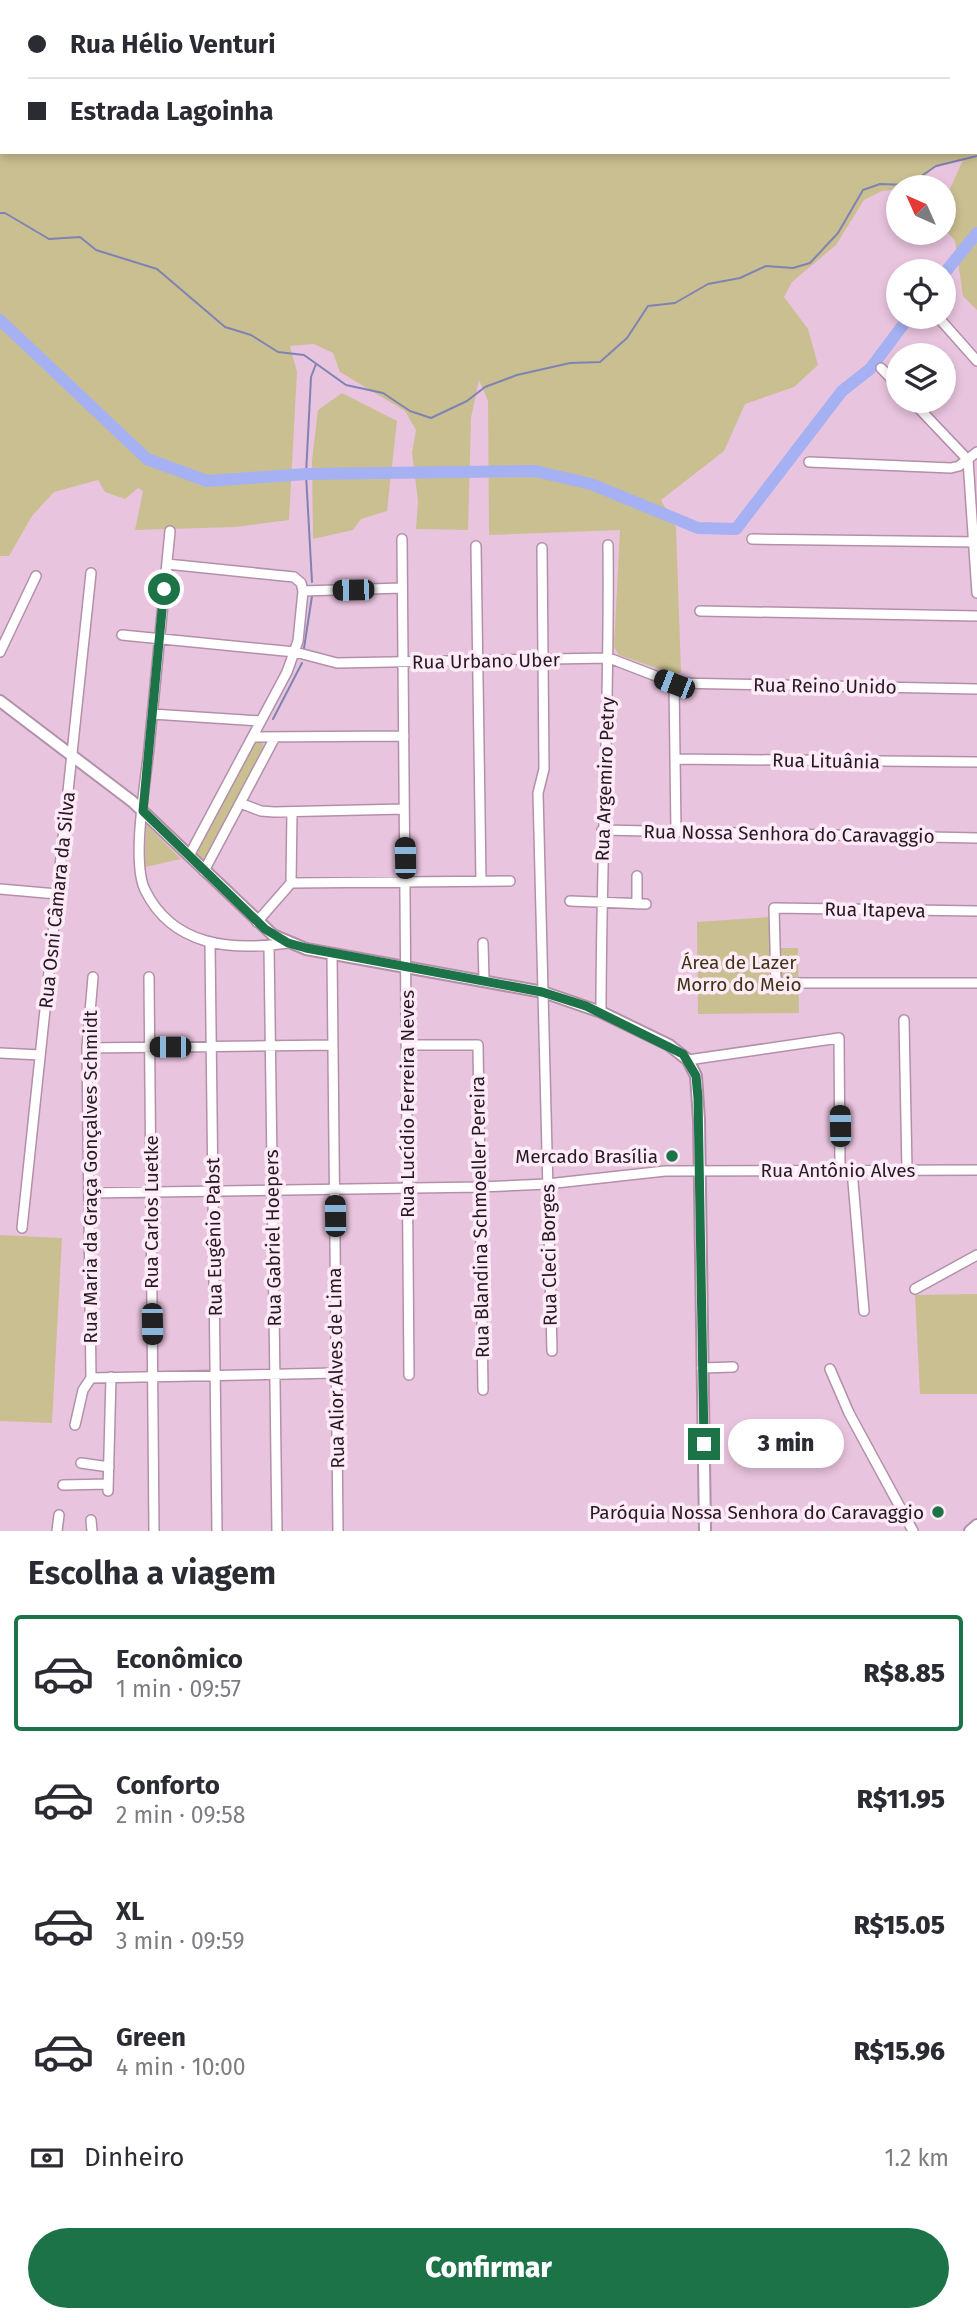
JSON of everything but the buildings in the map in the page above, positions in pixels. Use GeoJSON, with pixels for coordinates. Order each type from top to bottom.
{"type":"FeatureCollection","features":[{"type":"Feature","properties":{"kind":"main road"},"geometry":{"type":"LineString","coordinates":[[0,701],[143,811],[257,922],[288,943],[332,954],[542,992],[601,1012],[669,1045],[688,1060],[697,1084],[705,1531]]}},
{"type":"Feature","properties":{"kind":"main road"},"geometry":{"type":"LineString","coordinates":[[970,1531],[977,1525]]}},
{"type":"Feature","properties":{"kind":"street"},"geometry":{"type":"LineString","coordinates":[[949,329],[977,361]]}},
{"type":"Feature","properties":{"kind":"street"},"geometry":{"type":"LineString","coordinates":[[881,368],[886,373]]}},
{"type":"Feature","properties":{"kind":"street"},"geometry":{"type":"LineString","coordinates":[[923,413],[968,460],[976,542],[977,593]]}},
{"type":"Feature","properties":{"kind":"street"},"geometry":{"type":"LineString","coordinates":[[809,462],[951,468],[977,452]]}},
{"type":"Feature","properties":{"kind":"street"},"geometry":{"type":"LineString","coordinates":[[170,531],[143,811],[141,871],[146,892],[163,916],[175,927],[210,944],[269,946],[288,943]]}},
{"type":"Feature","properties":{"kind":"street","name":"Rua Lucídio Ferreira Neves"},"geometry":{"type":"LineString","coordinates":[[402,539],[409,1375]]}},
{"type":"Feature","properties":{"kind":"street"},"geometry":{"type":"LineString","coordinates":[[752,539],[976,542]]}},
{"type":"Feature","properties":{"kind":"street","name":"Rua Argemiro Petry"},"geometry":{"type":"LineString","coordinates":[[601,1012],[601,830],[607,754],[608,545]]}},
{"type":"Feature","properties":{"kind":"street"},"geometry":{"type":"LineString","coordinates":[[476,546],[481,881]]}},
{"type":"Feature","properties":{"kind":"street","name":"Rua Cleci Borges"},"geometry":{"type":"LineString","coordinates":[[542,548],[544,769],[538,793],[552,1351]]}},
{"type":"Feature","properties":{"kind":"street"},"geometry":{"type":"LineString","coordinates":[[167,565],[298,579],[303,591],[295,652],[261,722],[189,856]]}},
{"type":"Feature","properties":{"kind":"street","name":"Rua Osni Câmara da Silva"},"geometry":{"type":"LineString","coordinates":[[22,1228],[91,573]]}},
{"type":"Feature","properties":{"kind":"street"},"geometry":{"type":"LineString","coordinates":[[0,653],[36,576]]}},
{"type":"Feature","properties":{"kind":"street"},"geometry":{"type":"LineString","coordinates":[[303,591],[402,588]]}},
{"type":"Feature","properties":{"kind":"street"},"geometry":{"type":"LineString","coordinates":[[700,611],[977,616]]}},
{"type":"Feature","properties":{"kind":"street","name":"Rua Urbano Uber"},"geometry":{"type":"LineString","coordinates":[[122,635],[295,652],[337,663],[609,658],[674,684]]}},
{"type":"Feature","properties":{"kind":"street"},"geometry":{"type":"LineString","coordinates":[[674,684],[676,831]]}},
{"type":"Feature","properties":{"kind":"street","name":"Rua Reino Unido"},"geometry":{"type":"LineString","coordinates":[[674,684],[977,689]]}},
{"type":"Feature","properties":{"kind":"street"},"geometry":{"type":"LineString","coordinates":[[152,714],[261,722]]}},
{"type":"Feature","properties":{"kind":"street"},"geometry":{"type":"LineString","coordinates":[[253,737],[274,739],[404,736]]}},
{"type":"Feature","properties":{"kind":"street"},"geometry":{"type":"LineString","coordinates":[[204,871],[274,739]]}},
{"type":"Feature","properties":{"kind":"street","name":"Rua Lituânia"},"geometry":{"type":"LineString","coordinates":[[675,759],[977,762]]}},
{"type":"Feature","properties":{"kind":"street"},"geometry":{"type":"LineString","coordinates":[[240,803],[261,811],[292,812],[404,808]]}},
{"type":"Feature","properties":{"kind":"street"},"geometry":{"type":"LineString","coordinates":[[257,922],[291,883],[292,812]]}},
{"type":"Feature","properties":{"kind":"street","name":"Rua Nossa Senhora do Caravaggio"},"geometry":{"type":"LineString","coordinates":[[601,830],[977,838]]}},
{"type":"Feature","properties":{"kind":"street"},"geometry":{"type":"LineString","coordinates":[[570,901],[641,904],[637,876]]}},
{"type":"Feature","properties":{"kind":"street"},"geometry":{"type":"LineString","coordinates":[[291,883],[510,881]]}},
{"type":"Feature","properties":{"kind":"street"},"geometry":{"type":"LineString","coordinates":[[0,889],[57,894]]}},
{"type":"Feature","properties":{"kind":"street","name":"Rua Itapeva"},"geometry":{"type":"LineString","coordinates":[[977,911],[774,908],[776,983],[977,983]]}},
{"type":"Feature","properties":{"kind":"street"},"geometry":{"type":"LineString","coordinates":[[483,943],[484,980]]}},
{"type":"Feature","properties":{"kind":"street","name":"Rua Eugênio Pabst"},"geometry":{"type":"LineString","coordinates":[[210,944],[217,1531]]}},
{"type":"Feature","properties":{"kind":"street","name":"Rua Gabriel Hoepers"},"geometry":{"type":"LineString","coordinates":[[269,946],[277,1531]]}},
{"type":"Feature","properties":{"kind":"street","name":"Rua Alior Alves de Lima"},"geometry":{"type":"LineString","coordinates":[[332,954],[338,1531]]}},
{"type":"Feature","properties":{"kind":"street","name":"Rua Maria da Graça Gonçalves Schmidt"},"geometry":{"type":"LineString","coordinates":[[90,1378],[87,1048],[93,977]]}},
{"type":"Feature","properties":{"kind":"street","name":"Rua Carlos Luetke"},"geometry":{"type":"LineString","coordinates":[[149,977],[154,1531]]}},
{"type":"Feature","properties":{"kind":"street"},"geometry":{"type":"LineString","coordinates":[[904,1020],[907,1170]]}},
{"type":"Feature","properties":{"kind":"street"},"geometry":{"type":"LineString","coordinates":[[688,1060],[839,1038],[840,1170]]}},
{"type":"Feature","properties":{"kind":"street"},"geometry":{"type":"LineString","coordinates":[[87,1048],[333,1045]]}},
{"type":"Feature","properties":{"kind":"street","name":"Rua Blandina Schmoeller Pereira"},"geometry":{"type":"LineString","coordinates":[[407,1045],[478,1045],[483,1390]]}},
{"type":"Feature","properties":{"kind":"street"},"geometry":{"type":"LineString","coordinates":[[0,1053],[40,1055]]}},
{"type":"Feature","properties":{"kind":"street"},"geometry":{"type":"LineString","coordinates":[[852,1170],[864,1311]]}},
{"type":"Feature","properties":{"kind":"street","name":"Rua Antônio Alves"},"geometry":{"type":"LineString","coordinates":[[89,1193],[480,1187],[700,1171],[977,1170]]}},
{"type":"Feature","properties":{"kind":"street"},"geometry":{"type":"LineString","coordinates":[[915,1289],[977,1255]]}},
{"type":"Feature","properties":{"kind":"street"},"geometry":{"type":"LineString","coordinates":[[702,1368],[733,1367]]}},
{"type":"Feature","properties":{"kind":"street"},"geometry":{"type":"LineString","coordinates":[[830,1368],[849,1413],[913,1531]]}},
{"type":"Feature","properties":{"kind":"street"},"geometry":{"type":"LineString","coordinates":[[75,1425],[83,1390],[90,1378],[336,1373]]}},
{"type":"Feature","properties":{"kind":"street"},"geometry":{"type":"LineString","coordinates":[[63,1485],[108,1488],[111,1377]]}},
{"type":"Feature","properties":{"kind":"street"},"geometry":{"type":"LineString","coordinates":[[80,1463],[108,1467]]}},
{"type":"Feature","properties":{"kind":"street"},"geometry":{"type":"LineString","coordinates":[[57,1531],[59,1515]]}},
{"type":"Feature","properties":{"kind":"street"},"geometry":{"type":"LineString","coordinates":[[91,1520],[92,1531]]}},
{"type":"Feature","properties":{"kind":"green space"},"geometry":{"type":"Polygon","coordinates":[[[0,154],[977,154],[977,310],[963,296],[956,245],[956,175],[963,160],[933,168],[927,175],[886,175],[886,191],[864,200],[836,245],[792,282],[784,297],[808,329],[818,365],[794,387],[745,404],[724,451],[661,500],[676,527],[681,672],[676,675],[619,655],[614,647],[620,530],[489,535],[488,401],[479,380],[471,418],[468,530],[416,529],[418,501],[412,453],[416,430],[405,411],[340,372],[333,353],[314,344],[290,346],[297,372],[289,520],[235,527],[135,530],[143,491],[138,488],[125,499],[105,492],[98,480],[54,492],[32,516],[9,556],[0,556],[0,154]]]}},
{"type":"Feature","properties":{"kind":"green space"},"geometry":{"type":"Polygon","coordinates":[[[342,393],[397,421],[387,511],[361,519],[353,530],[313,539],[312,460],[318,410],[342,393]]]}},
{"type":"Feature","properties":{"kind":"green space"},"geometry":{"type":"Polygon","coordinates":[[[255,743],[263,743],[264,750],[205,861],[200,859],[195,852],[255,743]]]}},
{"type":"Feature","properties":{"kind":"green space"},"geometry":{"type":"Polygon","coordinates":[[[146,824],[181,859],[145,867],[146,824]]]}},
{"type":"Feature","properties":{"kind":"green space","name":"Área de Lazer Morro do Meio"},"geometry":{"type":"Polygon","coordinates":[[[771,917],[773,948],[798,948],[799,1013],[698,1014],[697,922],[771,917]]]}},
{"type":"Feature","properties":{"kind":"green space"},"geometry":{"type":"Polygon","coordinates":[[[0,1235],[62,1238],[52,1423],[0,1421],[0,1235]]]}},
{"type":"Feature","properties":{"kind":"green space"},"geometry":{"type":"Polygon","coordinates":[[[977,1294],[977,1394],[920,1394],[915,1295],[977,1294]]]}},
{"type":"Feature","properties":{"kind":"waterway"},"geometry":{"type":"LineString","coordinates":[[0,213],[5,213],[49,239],[80,237],[96,250],[157,269],[225,327],[251,335],[278,352],[304,355],[346,385],[383,393],[410,411],[431,418],[467,401],[485,387],[517,375],[570,363],[600,362],[627,338],[648,306],[675,303],[708,284],[740,278],[766,266],[793,268],[810,263],[838,233],[863,190],[880,184],[908,185],[936,166],[977,156]]}},
{"type":"Feature","properties":{"kind":"waterway"},"geometry":{"type":"LineString","coordinates":[[956,259],[977,233]]}},
{"type":"Feature","properties":{"kind":"waterway"},"geometry":{"type":"LineString","coordinates":[[0,320],[147,459],[207,481],[306,474],[535,471],[591,484],[698,528],[736,529],[842,391],[870,369],[900,329]]}},
{"type":"Feature","properties":{"kind":"waterway"},"geometry":{"type":"LineString","coordinates":[[312,582],[306,474],[311,377],[316,364]]}},
{"type":"Feature","properties":{"kind":"waterway"},"geometry":{"type":"LineString","coordinates":[[304,648],[312,596]]}},
{"type":"Feature","properties":{"kind":"waterway"},"geometry":{"type":"LineString","coordinates":[[273,719],[302,663]]}},
{"type":"Feature","properties":{"kind":"place","name":"Mercado Brasília"},"geometry":{"type":"Point","coordinates":[672,1156]}},
{"type":"Feature","properties":{"kind":"place","name":"Paróquia Nossa Senhora do Caravaggio"},"geometry":{"type":"Point","coordinates":[938,1512]}},
{"type":"Feature","properties":{"kind":"route"},"geometry":{"type":"LineString","coordinates":[[164,589],[143,811],[265,929],[288,943],[332,954],[484,980],[561,997],[601,1012],[669,1045],[688,1060],[696,1076],[698,1098],[704,1444]]}}]}
